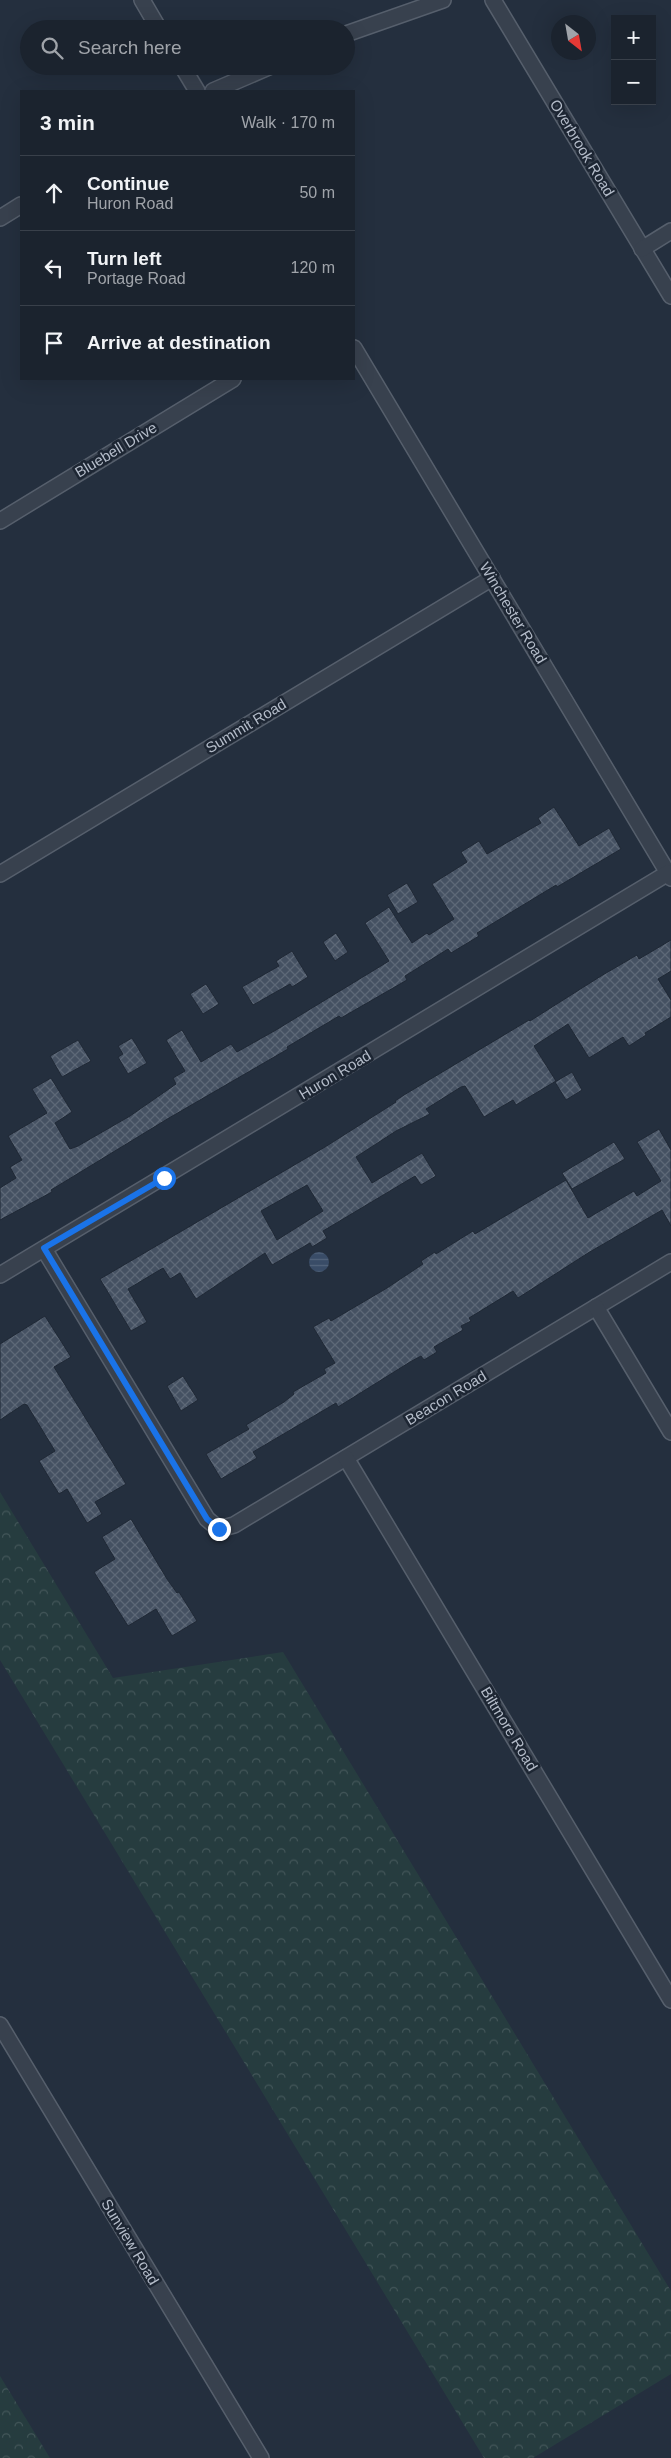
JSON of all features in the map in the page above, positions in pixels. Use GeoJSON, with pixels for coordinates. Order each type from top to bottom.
{"type":"FeatureCollection","features":[{"type":"Feature","properties":{"kind":"street"},"geometry":{"type":"LineString","coordinates":[[142,0],[154,20]]}},
{"type":"Feature","properties":{"kind":"street"},"geometry":{"type":"LineString","coordinates":[[355,31],[443,0]]}},
{"type":"Feature","properties":{"kind":"street","name":"Overbrook Road"},"geometry":{"type":"LineString","coordinates":[[493,0],[671,296]]}},
{"type":"Feature","properties":{"kind":"street"},"geometry":{"type":"LineString","coordinates":[[187,75],[196,90]]}},
{"type":"Feature","properties":{"kind":"street"},"geometry":{"type":"LineString","coordinates":[[215,90],[250,75]]}},
{"type":"Feature","properties":{"kind":"street"},"geometry":{"type":"LineString","coordinates":[[0,218],[20,206]]}},
{"type":"Feature","properties":{"kind":"street"},"geometry":{"type":"LineString","coordinates":[[642,248],[671,231]]}},
{"type":"Feature","properties":{"kind":"street","name":"Winchester Road"},"geometry":{"type":"LineString","coordinates":[[355,350],[670,876]]}},
{"type":"Feature","properties":{"kind":"street","name":"Bluebell Drive"},"geometry":{"type":"LineString","coordinates":[[0,521],[231,380]]}},
{"type":"Feature","properties":{"kind":"street","name":"Summit Road"},"geometry":{"type":"LineString","coordinates":[[0,874],[492,578]]}},
{"type":"Feature","properties":{"kind":"street","name":"Huron Road"},"geometry":{"type":"LineString","coordinates":[[0,1275],[670,876]]}},
{"type":"Feature","properties":{"kind":"street","name":"Beacon Road"},"geometry":{"type":"LineString","coordinates":[[44,1248],[207,1519],[219,1529],[234,1525],[671,1262]]}},
{"type":"Feature","properties":{"kind":"street"},"geometry":{"type":"LineString","coordinates":[[596,1307],[671,1432]]}},
{"type":"Feature","properties":{"kind":"street","name":"Biltmore Road"},"geometry":{"type":"LineString","coordinates":[[346,1458],[671,2000]]}},
{"type":"Feature","properties":{"kind":"street","name":"Sunview Road"},"geometry":{"type":"LineString","coordinates":[[0,2025],[261,2458]]}},
{"type":"Feature","properties":{"kind":"green space"},"geometry":{"type":"Polygon","coordinates":[[[0,1492],[113,1678],[283,1652],[671,2291],[671,2374],[533,2458],[484,2458],[0,1660],[0,1492]]]}},
{"type":"Feature","properties":{"kind":"green space"},"geometry":{"type":"Polygon","coordinates":[[[0,2376],[50,2458],[0,2458],[0,2376]]]}},
{"type":"Feature","properties":{"kind":"water"},"geometry":{"type":"Polygon","coordinates":[[[319,1252],[326,1255],[329,1262],[326,1269],[319,1272],[312,1269],[309,1262],[312,1255],[319,1252]]]}},
{"type":"Feature","properties":{"kind":"building"},"geometry":{"type":"Polygon","coordinates":[[[554,807],[579,846],[609,828],[621,849],[557,887],[556,885],[477,933],[479,936],[451,953],[448,949],[405,976],[407,980],[341,1018],[339,1016],[287,1047],[288,1049],[169,1118],[51,1190],[52,1192],[0,1220],[0,1188],[16,1178],[10,1167],[22,1160],[8,1136],[47,1113],[32,1089],[51,1078],[72,1112],[55,1123],[70,1149],[78,1146],[130,1116],[176,1084],[173,1078],[185,1071],[166,1040],[182,1030],[201,1062],[231,1044],[237,1052],[276,1030],[389,961],[365,923],[389,907],[412,943],[427,933],[429,935],[454,919],[432,884],[467,862],[461,852],[479,841],[487,854],[541,823],[538,818],[554,807]]]}},
{"type":"Feature","properties":{"kind":"building"},"geometry":{"type":"Polygon","coordinates":[[[407,883],[418,902],[398,914],[387,895],[407,883]]]}},
{"type":"Feature","properties":{"kind":"building"},"geometry":{"type":"Polygon","coordinates":[[[336,933],[348,952],[335,961],[323,942],[336,933]]]}},
{"type":"Feature","properties":{"kind":"building"},"geometry":{"type":"Polygon","coordinates":[[[671,940],[671,971],[658,979],[671,1000],[671,1017],[645,1033],[646,1035],[629,1046],[623,1037],[589,1058],[568,1024],[534,1046],[556,1081],[516,1105],[513,1100],[484,1117],[465,1086],[461,1087],[426,1109],[430,1114],[396,1131],[356,1157],[372,1183],[422,1153],[436,1176],[421,1185],[415,1176],[323,1231],[327,1238],[312,1247],[310,1243],[272,1265],[265,1253],[196,1299],[180,1273],[170,1279],[163,1268],[128,1289],[147,1322],[131,1331],[100,1279],[325,1147],[404,1095],[530,1021],[601,976],[637,955],[639,959],[671,940]],[[307,1185],[261,1211],[277,1240],[323,1211],[307,1185]]]}},
{"type":"Feature","properties":{"kind":"building"},"geometry":{"type":"Polygon","coordinates":[[[292,951],[308,977],[292,987],[290,984],[253,1005],[242,987],[279,966],[276,961],[292,951]]]}},
{"type":"Feature","properties":{"kind":"building"},"geometry":{"type":"Polygon","coordinates":[[[206,984],[219,1004],[203,1014],[190,994],[206,984]]]}},
{"type":"Feature","properties":{"kind":"building"},"geometry":{"type":"Polygon","coordinates":[[[132,1038],[147,1063],[128,1074],[118,1057],[123,1054],[118,1046],[132,1038]]]}},
{"type":"Feature","properties":{"kind":"building"},"geometry":{"type":"Polygon","coordinates":[[[78,1040],[91,1061],[62,1077],[50,1056],[78,1040]]]}},
{"type":"Feature","properties":{"kind":"building"},"geometry":{"type":"Polygon","coordinates":[[[572,1072],[582,1090],[566,1100],[555,1082],[572,1072]]]}},
{"type":"Feature","properties":{"kind":"building"},"geometry":{"type":"Polygon","coordinates":[[[659,1129],[671,1150],[671,1226],[662,1210],[588,1253],[518,1298],[513,1291],[469,1318],[471,1321],[461,1326],[463,1330],[434,1347],[437,1352],[424,1360],[421,1356],[410,1362],[338,1407],[336,1403],[253,1452],[257,1458],[221,1479],[206,1454],[249,1429],[246,1425],[284,1402],[294,1394],[293,1392],[326,1373],[324,1369],[335,1363],[313,1327],[329,1318],[331,1321],[387,1288],[423,1264],[421,1261],[435,1252],[436,1254],[473,1231],[475,1234],[566,1180],[588,1218],[634,1191],[637,1196],[661,1181],[637,1142],[659,1129]]]}},
{"type":"Feature","properties":{"kind":"building"},"geometry":{"type":"Polygon","coordinates":[[[614,1142],[625,1159],[572,1189],[562,1173],[614,1142]]]}},
{"type":"Feature","properties":{"kind":"building"},"geometry":{"type":"Polygon","coordinates":[[[45,1316],[71,1357],[54,1367],[126,1484],[95,1502],[102,1514],[87,1523],[67,1489],[59,1494],[39,1461],[55,1451],[27,1405],[24,1404],[0,1420],[0,1344],[45,1316]]]}},
{"type":"Feature","properties":{"kind":"building"},"geometry":{"type":"Polygon","coordinates":[[[183,1376],[198,1400],[181,1411],[167,1386],[183,1376]]]}},
{"type":"Feature","properties":{"kind":"building"},"geometry":{"type":"Polygon","coordinates":[[[131,1519],[167,1579],[177,1593],[179,1592],[197,1621],[172,1636],[156,1609],[128,1626],[94,1572],[115,1559],[102,1537],[131,1519]]]}},
{"type":"Feature","properties":{"kind":"route"},"geometry":{"type":"LineString","coordinates":[[164,1178],[44,1248],[207,1519],[219,1529]]}}]}
